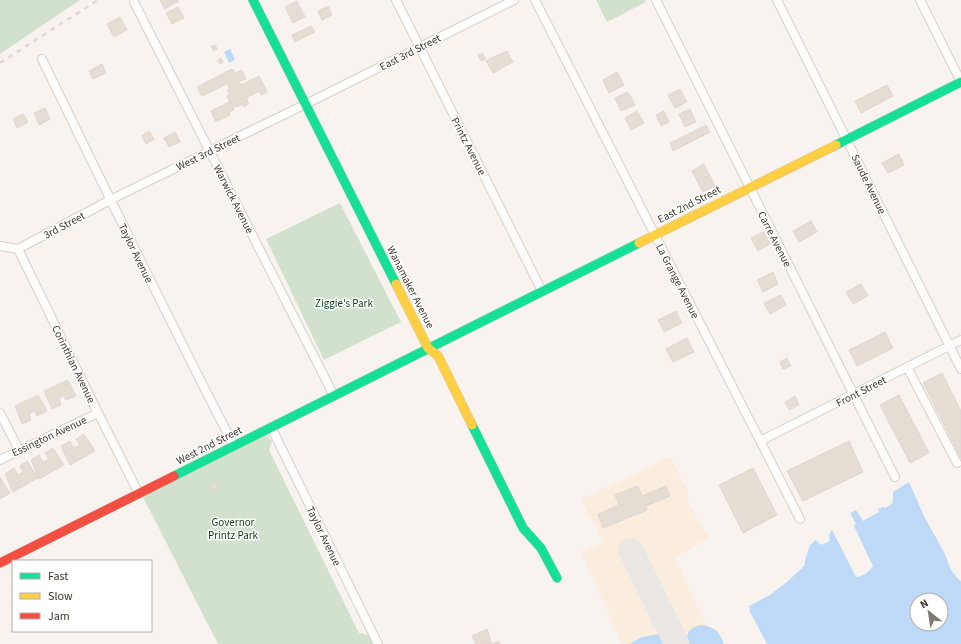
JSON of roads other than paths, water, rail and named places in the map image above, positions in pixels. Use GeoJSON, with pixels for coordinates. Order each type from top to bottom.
{"type":"FeatureCollection","features":[{"type":"Feature","properties":{"kind":"street","name":"Wanamaker Avenue"},"geometry":{"type":"LineString","coordinates":[[253,0],[428,348],[438,356],[523,528],[540,548],[557,578]]}},
{"type":"Feature","properties":{"kind":"street","name":"Printz Avenue"},"geometry":{"type":"LineString","coordinates":[[396,0],[542,291]]}},
{"type":"Feature","properties":{"kind":"street","name":"East 3rd Street"},"geometry":{"type":"LineString","coordinates":[[306,104],[514,0]]}},
{"type":"Feature","properties":{"kind":"street","name":"La Grange Avenue"},"geometry":{"type":"LineString","coordinates":[[535,0],[800,519]]}},
{"type":"Feature","properties":{"kind":"street","name":"Carre Avenue"},"geometry":{"type":"LineString","coordinates":[[656,0],[895,477]]}},
{"type":"Feature","properties":{"kind":"street","name":"Saude Avenue"},"geometry":{"type":"LineString","coordinates":[[777,0],[961,369]]}},
{"type":"Feature","properties":{"kind":"street"},"geometry":{"type":"LineString","coordinates":[[920,0],[961,82]]}},
{"type":"Feature","properties":{"kind":"street","name":"Warwick Avenue"},"geometry":{"type":"LineString","coordinates":[[134,2],[334,396]]}},
{"type":"Feature","properties":{"kind":"street","name":"Taylor Avenue"},"geometry":{"type":"LineString","coordinates":[[42,59],[110,200],[234,446]]}},
{"type":"Feature","properties":{"kind":"street","name":"East 2nd Street"},"geometry":{"type":"LineString","coordinates":[[428,348],[961,82]]}},
{"type":"Feature","properties":{"kind":"street","name":"West 3rd Street"},"geometry":{"type":"LineString","coordinates":[[110,200],[306,104]]}},
{"type":"Feature","properties":{"kind":"street","name":"3rd Street"},"geometry":{"type":"LineString","coordinates":[[18,249],[110,200]]}},
{"type":"Feature","properties":{"kind":"street"},"geometry":{"type":"LineString","coordinates":[[0,246],[18,249]]}},
{"type":"Feature","properties":{"kind":"street","name":"Corinthian Avenue"},"geometry":{"type":"LineString","coordinates":[[18,249],[139,494]]}},
{"type":"Feature","properties":{"kind":"street","name":"Front Street"},"geometry":{"type":"LineString","coordinates":[[760,441],[961,340]]}},
{"type":"Feature","properties":{"kind":"street","name":"West 2nd Street"},"geometry":{"type":"LineString","coordinates":[[0,563],[428,348]]}},
{"type":"Feature","properties":{"kind":"street"},"geometry":{"type":"LineString","coordinates":[[907,367],[957,463]]}},
{"type":"Feature","properties":{"kind":"street"},"geometry":{"type":"LineString","coordinates":[[0,413],[19,450]]}},
{"type":"Feature","properties":{"kind":"street","name":"Essington Avenue"},"geometry":{"type":"LineString","coordinates":[[0,460],[98,413]]}},
{"type":"Feature","properties":{"kind":"street","name":"Taylor Avenue"},"geometry":{"type":"LineString","coordinates":[[271,427],[378,644]]}},
{"type":"Feature","properties":{"kind":"water"},"geometry":{"type":"Polygon","coordinates":[[[230,49],[235,60],[229,63],[224,52],[230,49]]]}},
{"type":"Feature","properties":{"kind":"water"},"geometry":{"type":"Polygon","coordinates":[[[909,482],[924,516],[945,554],[951,570],[961,581],[961,644],[767,644],[750,612],[749,606],[770,595],[788,581],[804,566],[810,545],[816,540],[821,545],[830,541],[829,535],[832,530],[856,577],[864,575],[868,572],[873,566],[854,526],[856,524],[850,513],[856,510],[863,521],[879,512],[878,509],[883,507],[885,508],[892,504],[893,492],[909,482]]]}},
{"type":"Feature","properties":{"kind":"water"},"geometry":{"type":"Polygon","coordinates":[[[701,625],[716,630],[724,644],[686,644],[689,631],[701,625]]]}},
{"type":"Feature","properties":{"kind":"water"},"geometry":{"type":"Polygon","coordinates":[[[660,634],[666,644],[629,644],[642,637],[660,634]]]}},
{"type":"Feature","properties":{"kind":"railway"},"geometry":{"type":"LineString","coordinates":[[0,63],[98,0]]}},
{"type":"Feature","properties":{"kind":"park label","name":"Ziggie's Park"},"geometry":{"type":"Point","coordinates":[344,303]}},
{"type":"Feature","properties":{"kind":"park label","name":"Governor Printz Park"},"geometry":{"type":"Point","coordinates":[233,528]}}]}
